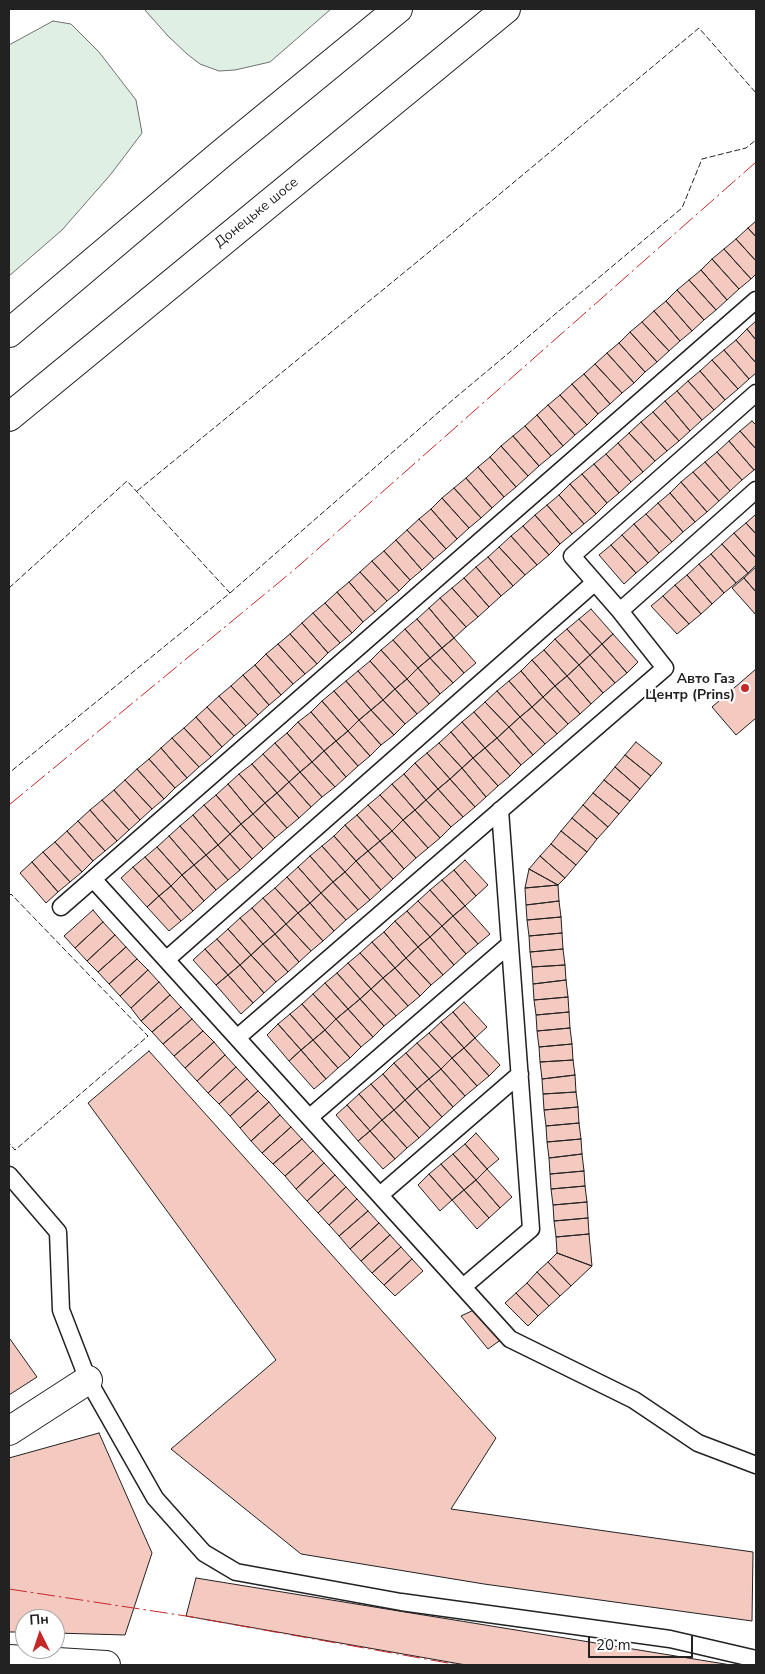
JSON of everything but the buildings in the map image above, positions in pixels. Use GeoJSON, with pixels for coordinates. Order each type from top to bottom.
{"type":"FeatureCollection","features":[{"type":"Feature","properties":{"kind":"main road"},"geometry":{"type":"LineString","coordinates":[[9,333],[221,154],[398,9]]}},
{"type":"Feature","properties":{"kind":"main road","name":"Донецьке шосе"},"geometry":{"type":"LineString","coordinates":[[9,416],[506,9]]}},
{"type":"Feature","properties":{"kind":"main road"},"geometry":{"type":"LineString","coordinates":[[9,1431],[88,1380]]}},
{"type":"Feature","properties":{"kind":"main road"},"geometry":{"type":"LineString","coordinates":[[9,1659],[106,1665]]}},
{"type":"Feature","properties":{"kind":"lane"},"geometry":{"type":"LineString","coordinates":[[61,907],[756,300]]}},
{"type":"Feature","properties":{"kind":"lane"},"geometry":{"type":"LineString","coordinates":[[238,1037],[665,668],[620,611],[572,556],[756,393]]}},
{"type":"Feature","properties":{"kind":"lane"},"geometry":{"type":"LineString","coordinates":[[620,611],[756,490]]}},
{"type":"Feature","properties":{"kind":"lane"},"geometry":{"type":"LineString","coordinates":[[167,959],[594,583]]}},
{"type":"Feature","properties":{"kind":"lane"},"geometry":{"type":"LineString","coordinates":[[463,1287],[531,1230],[500,810]]}},
{"type":"Feature","properties":{"kind":"lane"},"geometry":{"type":"LineString","coordinates":[[93,879],[510,1339],[634,1400],[698,1443],[756,1465]]}},
{"type":"Feature","properties":{"kind":"lane"},"geometry":{"type":"LineString","coordinates":[[310,1117],[510,944]]}},
{"type":"Feature","properties":{"kind":"lane"},"geometry":{"type":"LineString","coordinates":[[380,1195],[520,1074]]}},
{"type":"Feature","properties":{"kind":"lane"},"geometry":{"type":"LineString","coordinates":[[9,1176],[58,1232],[60,1310],[88,1380],[155,1498],[204,1553],[236,1572],[401,1602],[670,1639],[756,1659]]}},
{"type":"Feature","properties":{"kind":"green space"},"geometry":{"type":"Polygon","coordinates":[[[144,9],[331,9],[270,62],[235,70],[219,71],[200,64],[187,54],[144,9]]]}},
{"type":"Feature","properties":{"kind":"green space"},"geometry":{"type":"Polygon","coordinates":[[[53,21],[71,24],[99,52],[136,100],[142,133],[111,174],[62,230],[9,276],[9,45],[53,21]]]}},
{"type":"Feature","properties":{"kind":"fence"},"geometry":{"type":"LineString","coordinates":[[137,491],[489,203],[699,28],[756,93]]}},
{"type":"Feature","properties":{"kind":"fence"},"geometry":{"type":"LineString","coordinates":[[230,593],[455,398],[682,208],[702,159],[746,148],[756,140]]}},
{"type":"Feature","properties":{"kind":"fence"},"geometry":{"type":"LineString","coordinates":[[9,588],[127,481],[230,593],[9,773]]}},
{"type":"Feature","properties":{"kind":"fence"},"geometry":{"type":"LineString","coordinates":[[9,896],[11,894],[148,1036],[15,1150],[9,1143]]}},
{"type":"Feature","properties":{"kind":"power"},"geometry":{"type":"LineString","coordinates":[[9,805],[294,570],[756,162]]}},
{"type":"Feature","properties":{"kind":"power"},"geometry":{"type":"LineString","coordinates":[[9,1589],[186,1616],[459,1665]]}},
{"type":"Feature","properties":{"kind":"place","name":"Авто Газ Центр (Prins)"},"geometry":{"type":"Point","coordinates":[745,688]}}]}
